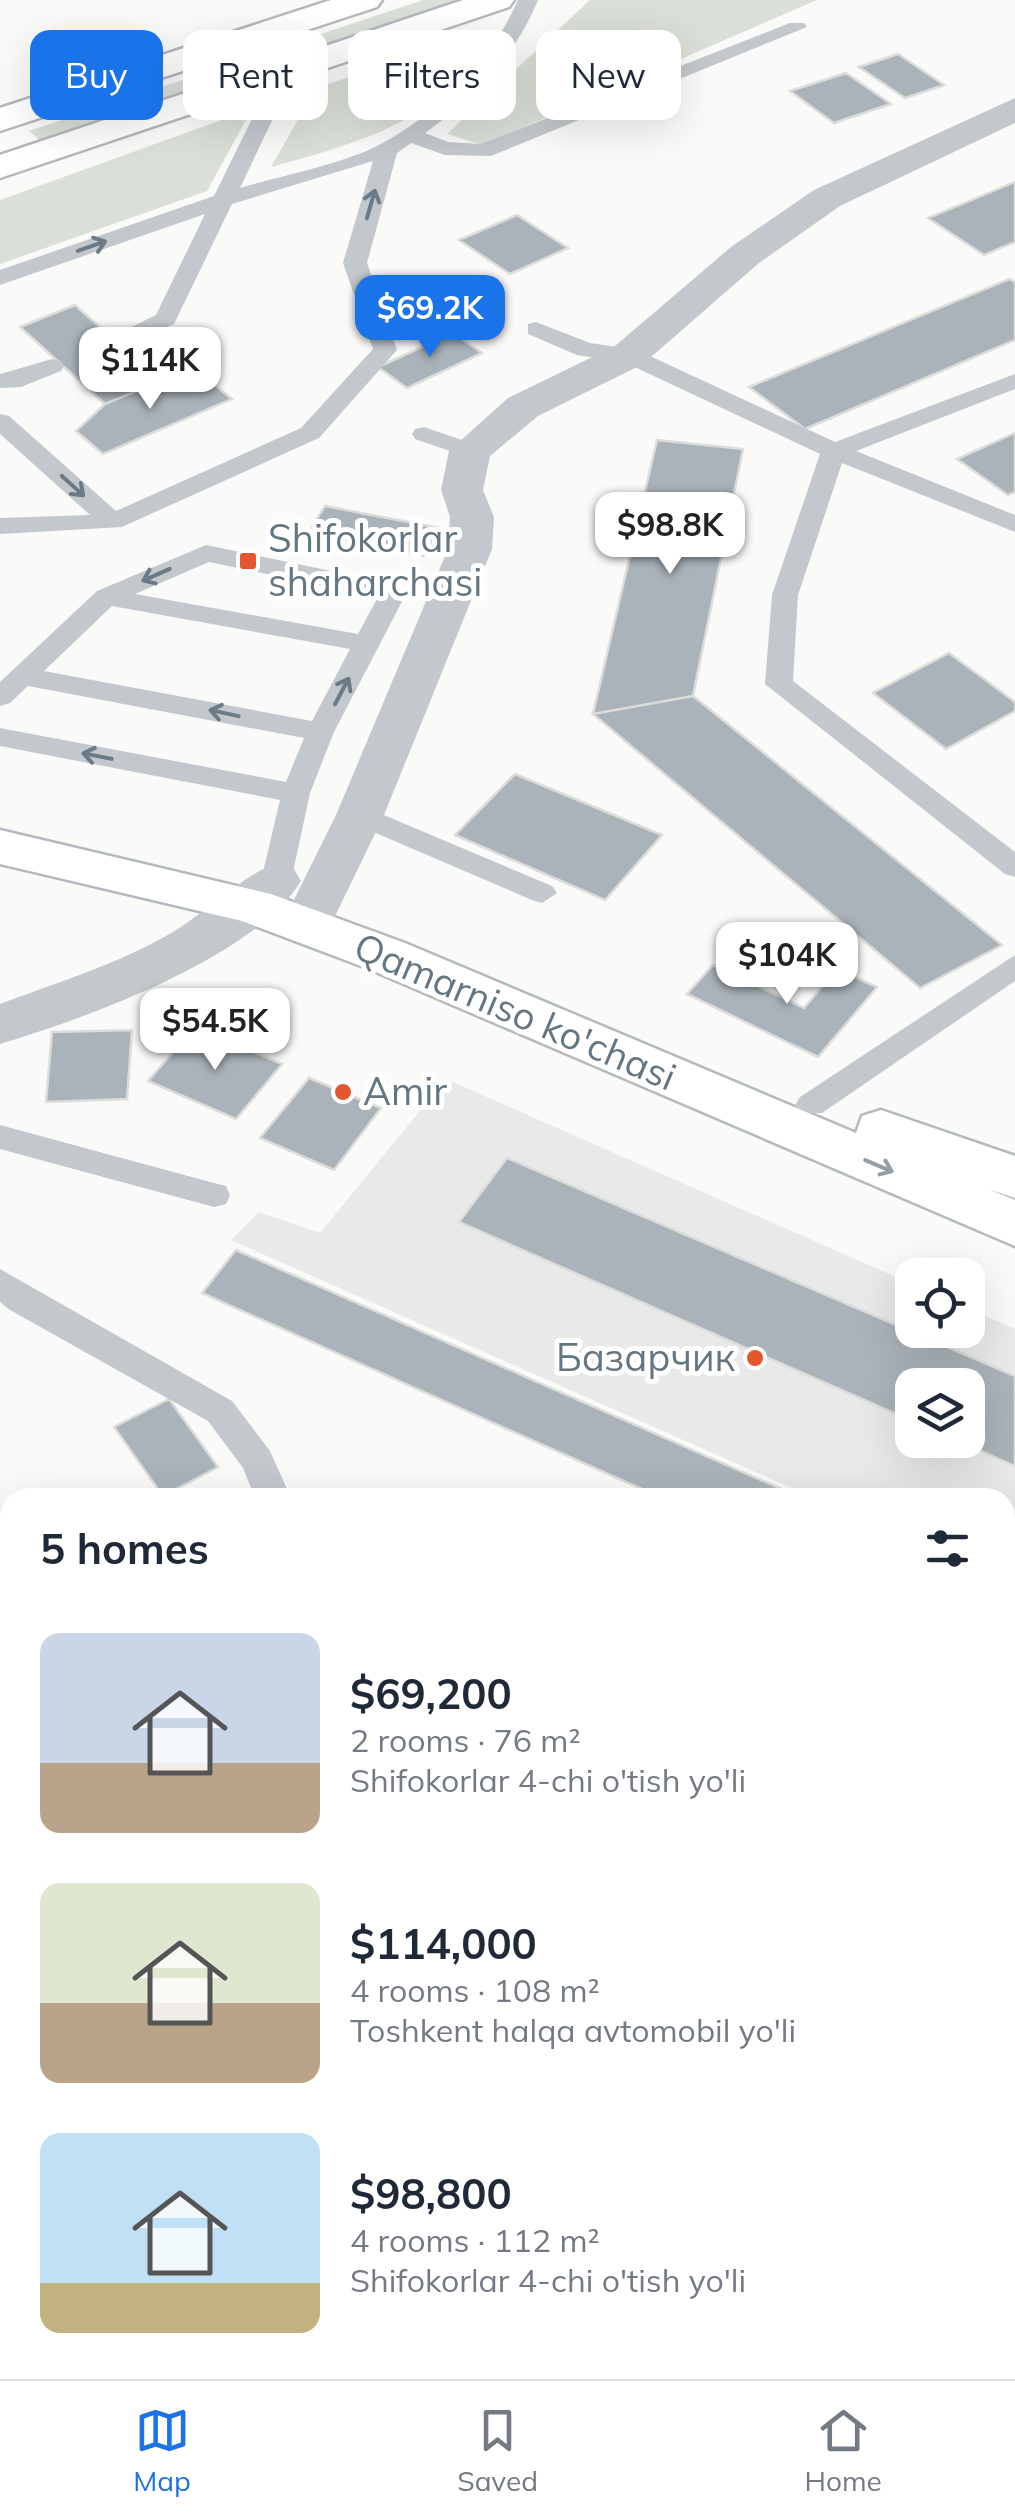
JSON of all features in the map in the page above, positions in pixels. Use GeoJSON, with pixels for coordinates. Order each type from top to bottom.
{"type":"FeatureCollection","features":[{"type":"Feature","properties":{"kind":"main road"},"geometry":{"type":"LineString","coordinates":[[0,120],[365,0]]}},
{"type":"Feature","properties":{"kind":"main road"},"geometry":{"type":"LineString","coordinates":[[328,57],[497,0]]}},
{"type":"Feature","properties":{"kind":"main road"},"geometry":{"type":"LineString","coordinates":[[0,167],[183,106]]}},
{"type":"Feature","properties":{"kind":"main road","name":"Qamarniso ko'chasi"},"geometry":{"type":"LineString","coordinates":[[0,815],[289,902],[811,1105],[1015,1178]]}},
{"type":"Feature","properties":{"kind":"main road","name":"Qamarniso ko'chasi"},"geometry":{"type":"LineString","coordinates":[[0,847],[289,902],[404,963],[1015,1224]]}},
{"type":"Feature","properties":{"kind":"street"},"geometry":{"type":"LineString","coordinates":[[0,1025],[289,902],[360,815],[470,549],[472,517],[462,490],[470,451],[523,407],[560,385],[629,356],[745,255],[827,198],[1015,109]]}},
{"type":"Feature","properties":{"kind":"lane"},"geometry":{"type":"LineString","coordinates":[[0,278],[226,199],[387,150],[465,94],[512,38],[528,0]]}},
{"type":"Feature","properties":{"kind":"lane"},"geometry":{"type":"LineString","coordinates":[[409,134],[444,148],[483,151],[797,27]]}},
{"type":"Feature","properties":{"kind":"lane"},"geometry":{"type":"LineString","coordinates":[[127,335],[166,319],[262,120]]}},
{"type":"Feature","properties":{"kind":"lane"},"geometry":{"type":"LineString","coordinates":[[0,526],[114,522],[310,433],[385,350],[355,263],[387,150]]}},
{"type":"Feature","properties":{"kind":"lane"},"geometry":{"type":"LineString","coordinates":[[536,330],[586,350],[629,356],[834,452],[1015,524]]}},
{"type":"Feature","properties":{"kind":"lane"},"geometry":{"type":"LineString","coordinates":[[0,381],[12,382],[52,366]]}},
{"type":"Feature","properties":{"kind":"lane"},"geometry":{"type":"LineString","coordinates":[[1015,381],[834,452],[785,595],[778,684],[1015,867]]}},
{"type":"Feature","properties":{"kind":"lane"},"geometry":{"type":"LineString","coordinates":[[0,421],[114,522]]}},
{"type":"Feature","properties":{"kind":"lane"},"geometry":{"type":"LineString","coordinates":[[424,434],[470,451]]}},
{"type":"Feature","properties":{"kind":"lane"},"geometry":{"type":"LineString","coordinates":[[0,697],[106,597],[206,552],[394,592],[320,732],[296,793],[289,902]]}},
{"type":"Feature","properties":{"kind":"lane"},"geometry":{"type":"LineString","coordinates":[[106,597],[367,644]]}},
{"type":"Feature","properties":{"kind":"lane"},"geometry":{"type":"LineString","coordinates":[[24,676],[320,732]]}},
{"type":"Feature","properties":{"kind":"lane"},"geometry":{"type":"LineString","coordinates":[[0,737],[296,793]]}},
{"type":"Feature","properties":{"kind":"lane"},"geometry":{"type":"LineString","coordinates":[[360,815],[542,893]]}},
{"type":"Feature","properties":{"kind":"lane"},"geometry":{"type":"LineString","coordinates":[[811,1105],[1015,966]]}},
{"type":"Feature","properties":{"kind":"lane"},"geometry":{"type":"LineString","coordinates":[[0,1137],[214,1196]]}},
{"type":"Feature","properties":{"kind":"lane"},"geometry":{"type":"LineString","coordinates":[[0,1282],[22,1301],[220,1411],[258,1460],[269,1488]]}},
{"type":"Feature","properties":{"kind":"shaded area"},"geometry":{"type":"Polygon","coordinates":[[[423,0],[459,0],[369,30],[348,30],[348,37],[328,44],[328,32],[423,0]]]}},
{"type":"Feature","properties":{"kind":"shaded area"},"geometry":{"type":"Polygon","coordinates":[[[590,0],[817,0],[681,59],[681,30],[558,30],[590,0]]]}},
{"type":"Feature","properties":{"kind":"shaded area"},"geometry":{"type":"Polygon","coordinates":[[[536,51],[536,120],[540,120],[482,145],[447,134],[462,120],[516,120],[516,69],[536,51]]]}},
{"type":"Feature","properties":{"kind":"shaded area"},"geometry":{"type":"Polygon","coordinates":[[[348,77],[348,120],[404,120],[335,149],[271,167],[298,120],[328,120],[328,84],[348,77]]]}},
{"type":"Feature","properties":{"kind":"shaded area"},"geometry":{"type":"Polygon","coordinates":[[[183,80],[183,92],[163,99],[163,86],[183,80]]]}},
{"type":"Feature","properties":{"kind":"shaded area"},"geometry":{"type":"Polygon","coordinates":[[[62,120],[100,120],[40,140],[29,131],[62,120]]]}},
{"type":"Feature","properties":{"kind":"shaded area"},"geometry":{"type":"Polygon","coordinates":[[[222,120],[246,120],[207,191],[0,264],[0,200],[222,120]]]}},
{"type":"Feature","properties":{"kind":"shaded area","name":"Базарчик"},"geometry":{"type":"Polygon","coordinates":[[[446,1079],[895,1277],[895,1348],[985,1348],[985,1316],[1015,1329],[1015,1488],[792,1488],[231,1240],[259,1212],[320,1233],[446,1079]]]}},
{"type":"Feature","properties":{"kind":"building"},"geometry":{"type":"Polygon","coordinates":[[[898,54],[944,85],[905,98],[859,67],[898,54]]]}},
{"type":"Feature","properties":{"kind":"building"},"geometry":{"type":"Polygon","coordinates":[[[846,73],[891,104],[834,123],[790,91],[846,73]]]}},
{"type":"Feature","properties":{"kind":"building"},"geometry":{"type":"Polygon","coordinates":[[[1015,182],[1015,242],[984,255],[928,218],[1015,182]]]}},
{"type":"Feature","properties":{"kind":"building"},"geometry":{"type":"Polygon","coordinates":[[[517,215],[568,248],[510,274],[459,240],[517,215]]]}},
{"type":"Feature","properties":{"kind":"building"},"geometry":{"type":"Polygon","coordinates":[[[1009,279],[1015,282],[1015,340],[805,429],[749,387],[1009,279]]]}},
{"type":"Feature","properties":{"kind":"building"},"geometry":{"type":"Polygon","coordinates":[[[75,305],[161,381],[105,404],[20,327],[75,305]]]}},
{"type":"Feature","properties":{"kind":"building"},"geometry":{"type":"Polygon","coordinates":[[[453,333],[482,353],[407,388],[378,367],[453,333]]]}},
{"type":"Feature","properties":{"kind":"building"},"geometry":{"type":"Polygon","coordinates":[[[205,377],[232,399],[103,454],[76,431],[105,404],[161,381],[205,377]]]}},
{"type":"Feature","properties":{"kind":"building"},"geometry":{"type":"Polygon","coordinates":[[[1015,433],[1015,492],[1008,495],[957,459],[1015,433]]]}},
{"type":"Feature","properties":{"kind":"building"},"geometry":{"type":"Polygon","coordinates":[[[657,440],[743,449],[693,696],[593,714],[657,440]]]}},
{"type":"Feature","properties":{"kind":"building"},"geometry":{"type":"Polygon","coordinates":[[[325,506],[439,528],[424,556],[308,533],[325,506]]]}},
{"type":"Feature","properties":{"kind":"building"},"geometry":{"type":"Polygon","coordinates":[[[949,653],[1015,702],[1015,711],[946,749],[873,693],[949,653]]]}},
{"type":"Feature","properties":{"kind":"building"},"geometry":{"type":"Polygon","coordinates":[[[693,696],[1002,945],[920,988],[593,714],[693,696]]]}},
{"type":"Feature","properties":{"kind":"building"},"geometry":{"type":"Polygon","coordinates":[[[515,774],[662,835],[605,900],[455,835],[515,774]]]}},
{"type":"Feature","properties":{"kind":"building"},"geometry":{"type":"Polygon","coordinates":[[[713,965],[804,1008],[837,969],[877,987],[818,1057],[687,994],[713,965]]]}},
{"type":"Feature","properties":{"kind":"building"},"geometry":{"type":"Polygon","coordinates":[[[195,1027],[282,1064],[236,1119],[148,1081],[195,1027]]]}},
{"type":"Feature","properties":{"kind":"building"},"geometry":{"type":"Polygon","coordinates":[[[132,1030],[127,1099],[46,1102],[52,1032],[132,1030]]]}},
{"type":"Feature","properties":{"kind":"building"},"geometry":{"type":"Polygon","coordinates":[[[309,1078],[381,1108],[334,1170],[260,1138],[309,1078]]]}},
{"type":"Feature","properties":{"kind":"building"},"geometry":{"type":"Polygon","coordinates":[[[507,1158],[895,1325],[895,1348],[950,1348],[1015,1376],[1015,1466],[985,1453],[985,1368],[895,1368],[895,1414],[459,1222],[507,1158]]]}},
{"type":"Feature","properties":{"kind":"building"},"geometry":{"type":"Polygon","coordinates":[[[236,1250],[779,1488],[640,1488],[202,1293],[236,1250]]]}},
{"type":"Feature","properties":{"kind":"building"},"geometry":{"type":"Polygon","coordinates":[[[169,1399],[218,1467],[178,1488],[157,1488],[114,1427],[169,1399]]]}},
{"type":"Feature","properties":{"kind":"place","name":"Shifokorlar shaharchasi"},"geometry":{"type":"Point","coordinates":[248,561]}},
{"type":"Feature","properties":{"kind":"place","name":"Amir"},"geometry":{"type":"Point","coordinates":[343,1092]}},
{"type":"Feature","properties":{"kind":"place","name":"Базарчик"},"geometry":{"type":"Point","coordinates":[755,1358]}}]}
